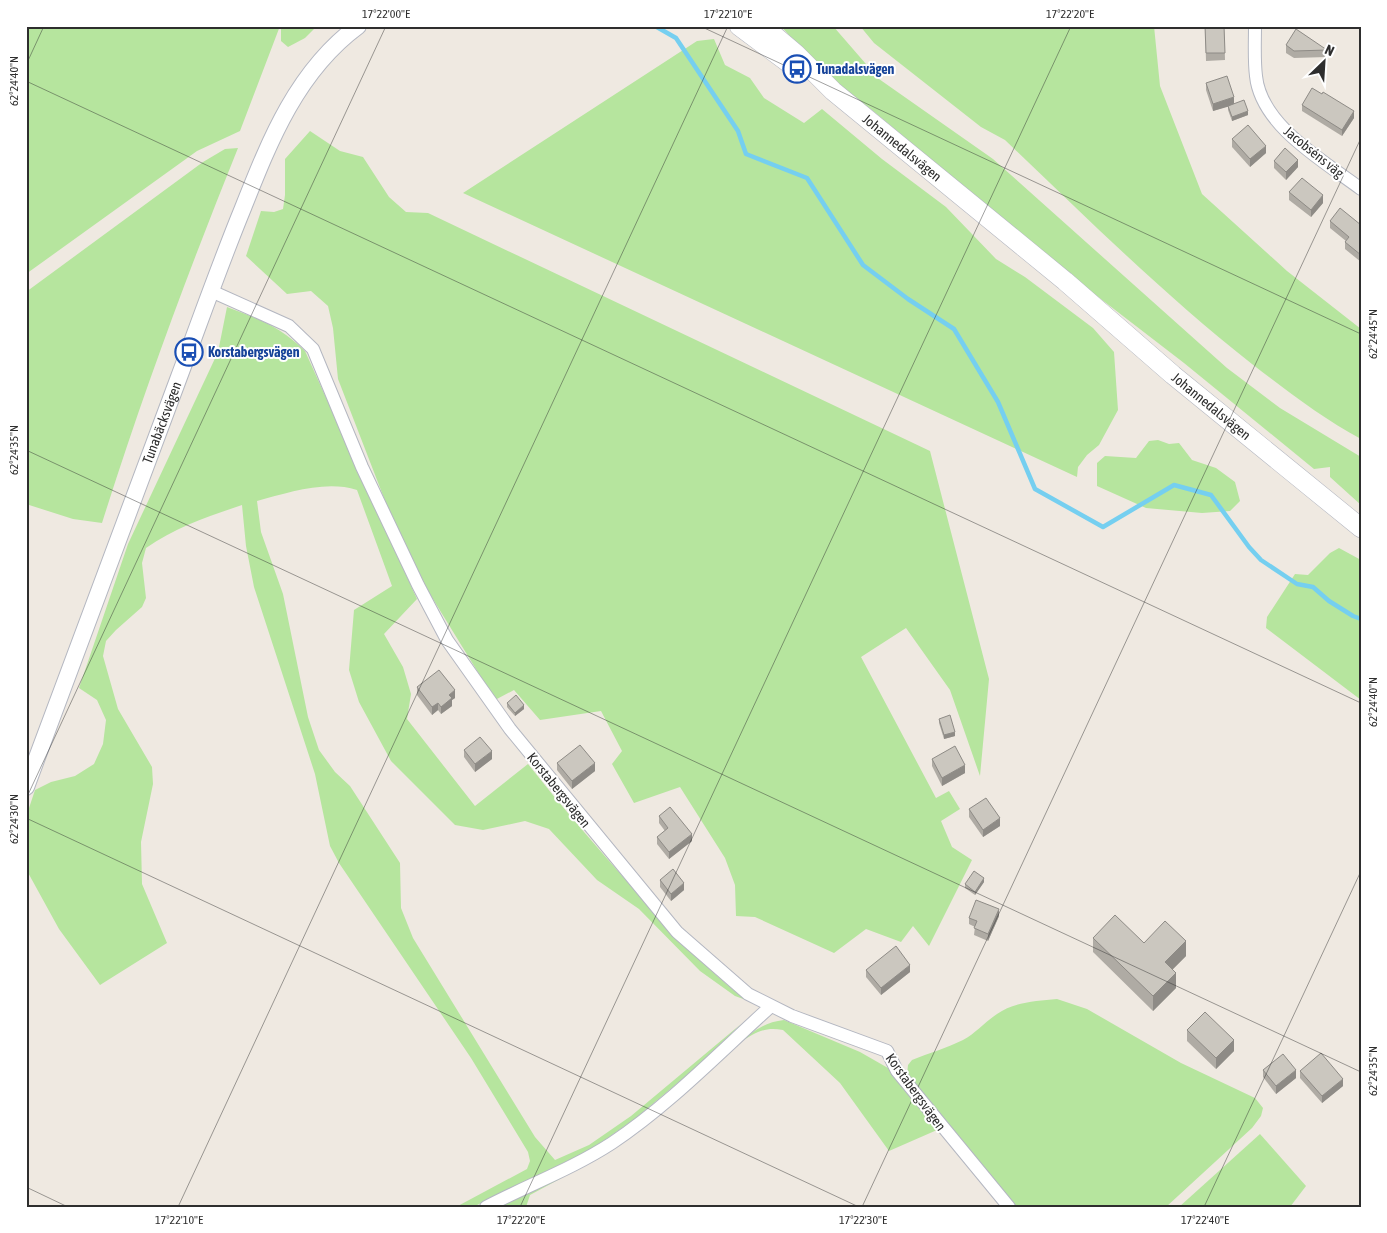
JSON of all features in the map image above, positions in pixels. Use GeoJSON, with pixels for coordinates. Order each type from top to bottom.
{"type":"FeatureCollection","features":[{"type":"Feature","properties":{"kind":"main road","name":"Johannedalsvägen"},"geometry":{"type":"LineString","coordinates":[[739,26],[797,69],[833,91]]}},
{"type":"Feature","properties":{"kind":"main road","name":"Johannedalsvägen"},"geometry":{"type":"LineString","coordinates":[[763,26],[796,54],[833,91],[1065,281],[1172,376],[1361,528]]}},
{"type":"Feature","properties":{"kind":"main road","name":"Johannedalsvägen"},"geometry":{"type":"LineString","coordinates":[[1065,281],[1179,366],[1361,517]]}},
{"type":"Feature","properties":{"kind":"street","name":"Tunabäcksvägen"},"geometry":{"type":"LineString","coordinates":[[26,787],[210,291],[265,152],[296,93],[330,49],[358,26]]}},
{"type":"Feature","properties":{"kind":"street","name":"Jacobséns väg"},"geometry":{"type":"LineString","coordinates":[[1255,26],[1256,78],[1266,108],[1286,132],[1361,189]]}},
{"type":"Feature","properties":{"kind":"street","name":"Korstabergsvägen"},"geometry":{"type":"LineString","coordinates":[[210,291],[289,326],[313,350],[362,467],[418,585],[447,640],[510,729],[676,932],[729,979],[748,994],[770,1007],[887,1050],[897,1071],[1008,1207]]}},
{"type":"Feature","properties":{"kind":"street"},"geometry":{"type":"LineString","coordinates":[[486,1207],[547,1179],[612,1143],[700,1070],[770,1007]]}},
{"type":"Feature","properties":{"kind":"green space"},"geometry":{"type":"Polygon","coordinates":[[[26,26],[280,26],[240,131],[197,151],[26,274],[26,26]]]}},
{"type":"Feature","properties":{"kind":"green space"},"geometry":{"type":"Polygon","coordinates":[[[281,26],[317,26],[305,38],[288,47],[281,41],[281,26]]]}},
{"type":"Feature","properties":{"kind":"green space"},"geometry":{"type":"Polygon","coordinates":[[[781,26],[833,26],[879,79],[993,159],[1227,368],[1280,408],[1361,457],[1361,505],[1330,477],[1330,467],[1314,469],[1184,363],[1071,276],[836,81],[802,50],[781,26]]]}},
{"type":"Feature","properties":{"kind":"green space"},"geometry":{"type":"Polygon","coordinates":[[[860,26],[1154,26],[1160,86],[1202,194],[1287,271],[1361,329],[1361,439],[1305,404],[1219,338],[1126,255],[1005,140],[981,127],[874,43],[860,26]]]}},
{"type":"Feature","properties":{"kind":"green space"},"geometry":{"type":"Polygon","coordinates":[[[714,39],[725,65],[750,78],[764,98],[804,123],[822,109],[882,159],[946,207],[996,259],[1025,277],[1093,328],[1114,352],[1118,410],[1099,445],[1087,455],[1078,467],[1077,477],[463,193],[697,41],[714,39]]]}},
{"type":"Feature","properties":{"kind":"green space"},"geometry":{"type":"Polygon","coordinates":[[[310,131],[340,151],[363,157],[389,197],[406,212],[428,213],[930,451],[989,679],[980,776],[950,690],[906,628],[861,657],[936,798],[949,791],[960,809],[941,821],[952,847],[972,860],[929,946],[913,926],[901,942],[866,929],[834,953],[755,917],[736,916],[735,885],[725,858],[680,787],[634,803],[612,764],[622,751],[601,711],[540,720],[514,690],[495,700],[428,591],[389,511],[338,379],[333,328],[328,306],[311,291],[287,294],[246,256],[261,211],[274,212],[283,209],[285,159],[310,131]]]}},
{"type":"Feature","properties":{"kind":"green space"},"geometry":{"type":"Polygon","coordinates":[[[238,148],[166,334],[102,523],[73,519],[26,504],[26,292],[203,162],[225,149],[238,148]]]}},
{"type":"Feature","properties":{"kind":"green space"},"geometry":{"type":"Polygon","coordinates":[[[227,307],[278,329],[305,351],[417,599],[384,634],[403,667],[411,694],[407,719],[475,806],[528,764],[592,841],[672,932],[715,974],[746,1000],[735,996],[700,971],[639,909],[597,880],[549,829],[525,821],[483,830],[455,825],[391,761],[359,702],[349,670],[354,610],[392,586],[357,490],[345,487],[319,487],[294,491],[257,501],[261,532],[283,594],[308,717],[319,750],[335,772],[350,786],[400,863],[401,908],[413,938],[535,1137],[555,1160],[589,1145],[631,1116],[741,1024],[699,1065],[636,1118],[592,1149],[473,1207],[456,1207],[527,1169],[530,1161],[528,1152],[471,1058],[339,863],[330,846],[315,774],[254,587],[246,546],[242,505],[180,528],[146,548],[142,563],[146,598],[142,607],[106,641],[103,656],[118,709],[152,767],[153,784],[141,842],[142,884],[167,943],[100,985],[59,929],[26,869],[26,817],[35,790],[51,782],[75,776],[94,764],[103,744],[106,720],[97,700],[79,688],[128,544],[218,352],[227,307]]]}},
{"type":"Feature","properties":{"kind":"green space"},"geometry":{"type":"Polygon","coordinates":[[[1158,440],[1169,444],[1179,443],[1192,460],[1216,468],[1235,482],[1240,501],[1230,511],[1202,513],[1146,508],[1097,486],[1097,463],[1105,456],[1136,458],[1149,441],[1158,440]]]}},
{"type":"Feature","properties":{"kind":"green space"},"geometry":{"type":"Polygon","coordinates":[[[1339,548],[1361,560],[1361,700],[1266,628],[1267,617],[1295,574],[1308,575],[1330,553],[1339,548]]]}},
{"type":"Feature","properties":{"kind":"green space"},"geometry":{"type":"Polygon","coordinates":[[[1057,999],[1087,1009],[1181,1063],[1255,1098],[1263,1108],[1261,1116],[1252,1128],[1166,1207],[1017,1207],[907,1075],[908,1065],[912,1060],[963,1040],[1004,1010],[1026,1003],[1057,999]]]}},
{"type":"Feature","properties":{"kind":"green space"},"geometry":{"type":"Polygon","coordinates":[[[784,1020],[860,1052],[888,1068],[937,1130],[889,1151],[840,1083],[783,1030],[764,1030],[737,1044],[764,1025],[784,1020]]]}},
{"type":"Feature","properties":{"kind":"green space"},"geometry":{"type":"Polygon","coordinates":[[[1260,1134],[1306,1186],[1290,1207],[1179,1207],[1260,1134]]]}},
{"type":"Feature","properties":{"kind":"green space"},"geometry":{"type":"Polygon","coordinates":[[[569,1174],[530,1195],[526,1207],[494,1207],[569,1174]]]}},
{"type":"Feature","properties":{"kind":"building"},"geometry":{"type":"Polygon","coordinates":[[[1205,26],[1224,26],[1225,53],[1206,53],[1205,26]]]}},
{"type":"Feature","properties":{"kind":"building"},"geometry":{"type":"Polygon","coordinates":[[[1296,29],[1327,50],[1294,51],[1286,45],[1296,29]]]}},
{"type":"Feature","properties":{"kind":"building"},"geometry":{"type":"Polygon","coordinates":[[[1227,76],[1234,97],[1213,104],[1206,83],[1227,76]]]}},
{"type":"Feature","properties":{"kind":"building"},"geometry":{"type":"Polygon","coordinates":[[[1312,88],[1322,94],[1323,92],[1354,111],[1342,130],[1302,105],[1312,88]]]}},
{"type":"Feature","properties":{"kind":"building"},"geometry":{"type":"Polygon","coordinates":[[[1244,100],[1248,111],[1232,117],[1228,106],[1244,100]]]}},
{"type":"Feature","properties":{"kind":"building"},"geometry":{"type":"Polygon","coordinates":[[[1248,125],[1266,146],[1250,159],[1232,139],[1248,125]]]}},
{"type":"Feature","properties":{"kind":"building"},"geometry":{"type":"Polygon","coordinates":[[[1285,148],[1298,160],[1286,172],[1274,161],[1285,148]]]}},
{"type":"Feature","properties":{"kind":"building"},"geometry":{"type":"Polygon","coordinates":[[[1302,178],[1323,195],[1311,210],[1289,192],[1302,178]]]}},
{"type":"Feature","properties":{"kind":"building"},"geometry":{"type":"Polygon","coordinates":[[[1340,208],[1361,225],[1361,255],[1345,242],[1349,237],[1330,221],[1340,208]]]}},
{"type":"Feature","properties":{"kind":"building"},"geometry":{"type":"Polygon","coordinates":[[[439,670],[455,690],[449,695],[452,698],[441,707],[438,703],[432,707],[417,687],[439,670]]]}},
{"type":"Feature","properties":{"kind":"building"},"geometry":{"type":"Polygon","coordinates":[[[516,695],[524,705],[515,713],[507,703],[516,695]]]}},
{"type":"Feature","properties":{"kind":"building"},"geometry":{"type":"Polygon","coordinates":[[[950,715],[955,732],[944,735],[939,719],[950,715]]]}},
{"type":"Feature","properties":{"kind":"building"},"geometry":{"type":"Polygon","coordinates":[[[480,737],[492,751],[475,764],[464,750],[480,737]]]}},
{"type":"Feature","properties":{"kind":"building"},"geometry":{"type":"Polygon","coordinates":[[[580,745],[595,763],[572,781],[557,763],[580,745]]]}},
{"type":"Feature","properties":{"kind":"building"},"geometry":{"type":"Polygon","coordinates":[[[955,746],[965,765],[942,778],[932,759],[955,746]]]}},
{"type":"Feature","properties":{"kind":"building"},"geometry":{"type":"Polygon","coordinates":[[[986,798],[1000,818],[983,830],[969,809],[986,798]]]}},
{"type":"Feature","properties":{"kind":"building"},"geometry":{"type":"Polygon","coordinates":[[[670,807],[692,834],[669,852],[657,837],[668,828],[659,816],[670,807]]]}},
{"type":"Feature","properties":{"kind":"building"},"geometry":{"type":"Polygon","coordinates":[[[673,869],[684,883],[671,894],[660,880],[673,869]]]}},
{"type":"Feature","properties":{"kind":"building"},"geometry":{"type":"Polygon","coordinates":[[[974,871],[984,878],[975,892],[965,884],[974,871]]]}},
{"type":"Feature","properties":{"kind":"building"},"geometry":{"type":"Polygon","coordinates":[[[976,900],[999,909],[988,934],[974,928],[977,921],[969,918],[976,900]]]}},
{"type":"Feature","properties":{"kind":"building"},"geometry":{"type":"Polygon","coordinates":[[[1115,915],[1144,943],[1165,921],[1186,941],[1165,962],[1176,973],[1153,996],[1093,938],[1115,915]]]}},
{"type":"Feature","properties":{"kind":"building"},"geometry":{"type":"Polygon","coordinates":[[[896,946],[910,965],[881,988],[866,970],[896,946]]]}},
{"type":"Feature","properties":{"kind":"building"},"geometry":{"type":"Polygon","coordinates":[[[1205,1012],[1234,1040],[1216,1058],[1187,1030],[1205,1012]]]}},
{"type":"Feature","properties":{"kind":"building"},"geometry":{"type":"Polygon","coordinates":[[[1321,1053],[1343,1079],[1322,1096],[1300,1071],[1321,1053]]]}},
{"type":"Feature","properties":{"kind":"building"},"geometry":{"type":"Polygon","coordinates":[[[1283,1054],[1296,1070],[1276,1086],[1263,1070],[1283,1054]]]}},
{"type":"Feature","properties":{"kind":"waterway"},"geometry":{"type":"LineString","coordinates":[[655,26],[676,38],[738,131],[746,154],[807,178],[863,265],[908,299],[954,329],[998,402],[1035,489],[1103,527],[1174,485],[1211,495],[1249,547],[1261,560],[1297,584],[1313,587],[1329,601],[1361,619]]}},
{"type":"Feature","properties":{"kind":"place","name":"Tunadalsvägen"},"geometry":{"type":"Point","coordinates":[797,69]}},
{"type":"Feature","properties":{"kind":"place","name":"Korstabergsvägen"},"geometry":{"type":"Point","coordinates":[189,352]}}]}
